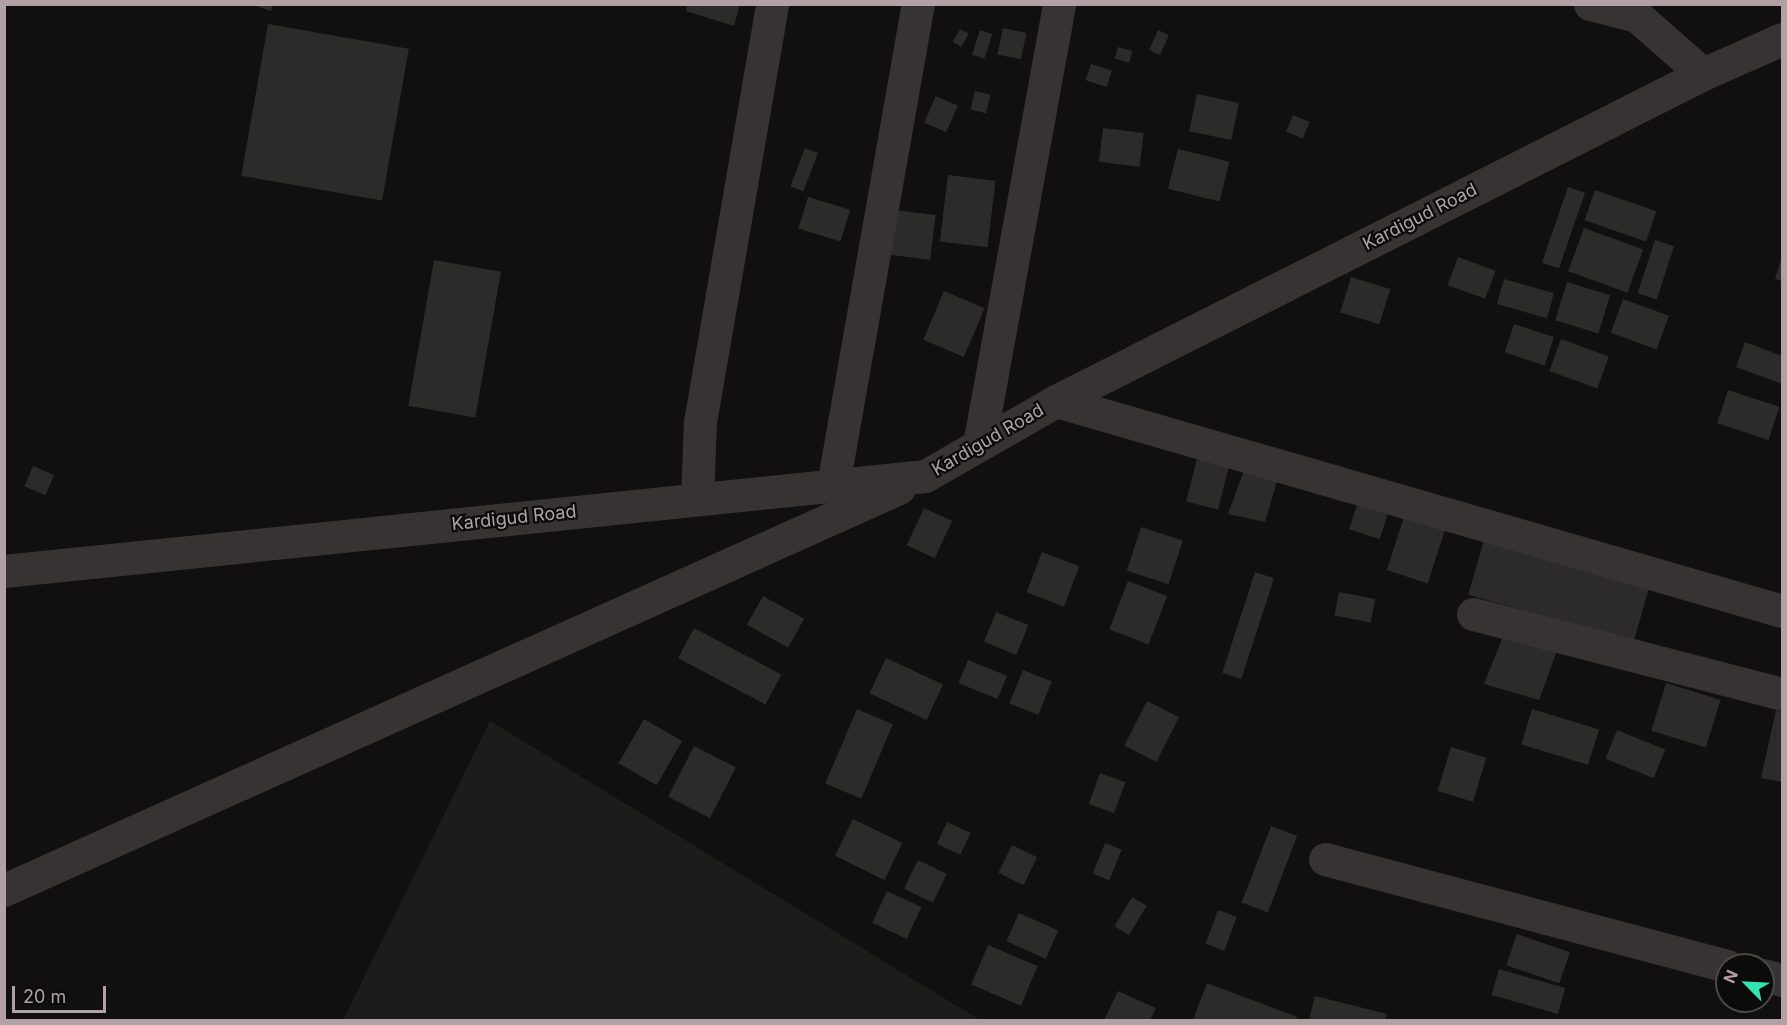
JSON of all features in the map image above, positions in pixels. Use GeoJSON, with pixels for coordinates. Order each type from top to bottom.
{"type":"FeatureCollection","features":[{"type":"Feature","properties":{"kind":"street"},"geometry":{"type":"LineString","coordinates":[[698,499],[700,422],[772,4]]}},
{"type":"Feature","properties":{"kind":"street"},"geometry":{"type":"LineString","coordinates":[[833,485],[918,4]]}},
{"type":"Feature","properties":{"kind":"street"},"geometry":{"type":"LineString","coordinates":[[979,445],[1059,4]]}},
{"type":"Feature","properties":{"kind":"street"},"geometry":{"type":"LineString","coordinates":[[1590,4],[1637,16],[1703,74]]}},
{"type":"Feature","properties":{"kind":"street","name":"Kardigud Road"},"geometry":{"type":"LineString","coordinates":[[4,571],[925,476],[1056,401],[1703,74],[1782,39]]}},
{"type":"Feature","properties":{"kind":"street"},"geometry":{"type":"LineString","coordinates":[[1056,401],[1782,610]]}},
{"type":"Feature","properties":{"kind":"street"},"geometry":{"type":"LineString","coordinates":[[4,890],[925,476]]}},
{"type":"Feature","properties":{"kind":"street"},"geometry":{"type":"LineString","coordinates":[[1473,614],[1782,694]]}},
{"type":"Feature","properties":{"kind":"street"},"geometry":{"type":"LineString","coordinates":[[1324,859],[1715,963]]}},
{"type":"Feature","properties":{"kind":"shaded area"},"geometry":{"type":"Polygon","coordinates":[[[490,721],[980,1020],[343,1020],[490,721]]]}},
{"type":"Feature","properties":{"kind":"building"},"geometry":{"type":"Polygon","coordinates":[[[250,4],[273,4],[271,11],[250,4]]]}},
{"type":"Feature","properties":{"kind":"building"},"geometry":{"type":"Polygon","coordinates":[[[687,4],[740,4],[734,26],[686,11],[687,4]]]}},
{"type":"Feature","properties":{"kind":"building"},"geometry":{"type":"Polygon","coordinates":[[[268,24],[409,49],[382,200],[241,176],[268,24]]]}},
{"type":"Feature","properties":{"kind":"building"},"geometry":{"type":"Polygon","coordinates":[[[1003,28],[1026,33],[1021,59],[997,54],[1003,28]]]}},
{"type":"Feature","properties":{"kind":"building"},"geometry":{"type":"Polygon","coordinates":[[[960,29],[969,34],[961,47],[953,42],[960,29]]]}},
{"type":"Feature","properties":{"kind":"building"},"geometry":{"type":"Polygon","coordinates":[[[980,30],[992,34],[984,59],[972,55],[980,30]]]}},
{"type":"Feature","properties":{"kind":"building"},"geometry":{"type":"Polygon","coordinates":[[[1158,30],[1169,35],[1160,55],[1149,50],[1158,30]]]}},
{"type":"Feature","properties":{"kind":"building"},"geometry":{"type":"Polygon","coordinates":[[[1118,47],[1132,51],[1129,63],[1115,59],[1118,47]]]}},
{"type":"Feature","properties":{"kind":"building"},"geometry":{"type":"Polygon","coordinates":[[[1091,64],[1112,71],[1107,87],[1086,80],[1091,64]]]}},
{"type":"Feature","properties":{"kind":"building"},"geometry":{"type":"Polygon","coordinates":[[[975,91],[991,95],[986,113],[970,109],[975,91]]]}},
{"type":"Feature","properties":{"kind":"building"},"geometry":{"type":"Polygon","coordinates":[[[1197,94],[1239,103],[1231,140],[1189,131],[1197,94]]]}},
{"type":"Feature","properties":{"kind":"building"},"geometry":{"type":"Polygon","coordinates":[[[936,96],[958,106],[946,132],[924,122],[936,96]]]}},
{"type":"Feature","properties":{"kind":"building"},"geometry":{"type":"Polygon","coordinates":[[[1293,115],[1310,122],[1303,138],[1286,132],[1293,115]]]}},
{"type":"Feature","properties":{"kind":"building"},"geometry":{"type":"Polygon","coordinates":[[[1103,128],[1144,133],[1140,167],[1099,162],[1103,128]]]}},
{"type":"Feature","properties":{"kind":"building"},"geometry":{"type":"Polygon","coordinates":[[[805,148],[818,153],[803,191],[790,186],[805,148]]]}},
{"type":"Feature","properties":{"kind":"building"},"geometry":{"type":"Polygon","coordinates":[[[1178,149],[1229,162],[1220,202],[1168,189],[1178,149]]]}},
{"type":"Feature","properties":{"kind":"building"},"geometry":{"type":"Polygon","coordinates":[[[948,175],[996,181],[987,247],[940,242],[948,175]]]}},
{"type":"Feature","properties":{"kind":"building"},"geometry":{"type":"Polygon","coordinates":[[[1568,187],[1585,193],[1559,269],[1542,263],[1568,187]]]}},
{"type":"Feature","properties":{"kind":"building"},"geometry":{"type":"Polygon","coordinates":[[[1595,190],[1656,211],[1646,241],[1585,220],[1595,190]]]}},
{"type":"Feature","properties":{"kind":"building"},"geometry":{"type":"Polygon","coordinates":[[[808,197],[850,210],[840,241],[798,229],[808,197]]]}},
{"type":"Feature","properties":{"kind":"building"},"geometry":{"type":"Polygon","coordinates":[[[886,209],[936,215],[930,260],[881,254],[886,209]]]}},
{"type":"Feature","properties":{"kind":"building"},"geometry":{"type":"Polygon","coordinates":[[[1584,228],[1643,250],[1627,293],[1568,271],[1584,228]]]}},
{"type":"Feature","properties":{"kind":"building"},"geometry":{"type":"Polygon","coordinates":[[[1655,240],[1674,246],[1657,299],[1638,293],[1655,240]]]}},
{"type":"Feature","properties":{"kind":"building"},"geometry":{"type":"Polygon","coordinates":[[[1782,256],[1782,281],[1775,279],[1782,256]]]}},
{"type":"Feature","properties":{"kind":"building"},"geometry":{"type":"Polygon","coordinates":[[[1458,257],[1496,271],[1485,299],[1448,285],[1458,257]]]}},
{"type":"Feature","properties":{"kind":"building"},"geometry":{"type":"Polygon","coordinates":[[[434,260],[501,272],[475,418],[408,406],[434,260]]]}},
{"type":"Feature","properties":{"kind":"building"},"geometry":{"type":"Polygon","coordinates":[[[1351,277],[1390,289],[1379,324],[1340,312],[1351,277]]]}},
{"type":"Feature","properties":{"kind":"building"},"geometry":{"type":"Polygon","coordinates":[[[1504,279],[1554,293],[1547,318],[1497,304],[1504,279]]]}},
{"type":"Feature","properties":{"kind":"building"},"geometry":{"type":"Polygon","coordinates":[[[1567,282],[1610,295],[1598,333],[1555,320],[1567,282]]]}},
{"type":"Feature","properties":{"kind":"building"},"geometry":{"type":"Polygon","coordinates":[[[944,291],[985,308],[964,357],[923,340],[944,291]]]}},
{"type":"Feature","properties":{"kind":"building"},"geometry":{"type":"Polygon","coordinates":[[[1623,299],[1669,316],[1657,350],[1611,333],[1623,299]]]}},
{"type":"Feature","properties":{"kind":"building"},"geometry":{"type":"Polygon","coordinates":[[[1514,324],[1554,337],[1545,366],[1505,353],[1514,324]]]}},
{"type":"Feature","properties":{"kind":"building"},"geometry":{"type":"Polygon","coordinates":[[[1561,339],[1609,356],[1597,388],[1549,371],[1561,339]]]}},
{"type":"Feature","properties":{"kind":"building"},"geometry":{"type":"Polygon","coordinates":[[[1745,342],[1782,356],[1782,384],[1736,367],[1745,342]]]}},
{"type":"Feature","properties":{"kind":"building"},"geometry":{"type":"Polygon","coordinates":[[[1728,390],[1779,407],[1769,440],[1717,423],[1728,390]]]}},
{"type":"Feature","properties":{"kind":"building"},"geometry":{"type":"Polygon","coordinates":[[[1198,454],[1230,462],[1218,510],[1186,502],[1198,454]]]}},
{"type":"Feature","properties":{"kind":"building"},"geometry":{"type":"Polygon","coordinates":[[[33,466],[54,475],[46,495],[24,486],[33,466]]]}},
{"type":"Feature","properties":{"kind":"building"},"geometry":{"type":"Polygon","coordinates":[[[1245,468],[1278,478],[1265,522],[1228,514],[1245,468]]]}},
{"type":"Feature","properties":{"kind":"building"},"geometry":{"type":"Polygon","coordinates":[[[1360,496],[1390,506],[1380,539],[1349,529],[1360,496]]]}},
{"type":"Feature","properties":{"kind":"building"},"geometry":{"type":"Polygon","coordinates":[[[924,508],[952,521],[935,558],[907,545],[924,508]]]}},
{"type":"Feature","properties":{"kind":"building"},"geometry":{"type":"Polygon","coordinates":[[[1405,514],[1446,527],[1428,583],[1387,570],[1405,514]]]}},
{"type":"Feature","properties":{"kind":"building"},"geometry":{"type":"Polygon","coordinates":[[[1141,527],[1183,541],[1169,584],[1127,571],[1141,527]]]}},
{"type":"Feature","properties":{"kind":"building"},"geometry":{"type":"Polygon","coordinates":[[[1485,536],[1650,583],[1634,642],[1468,595],[1485,536]]]}},
{"type":"Feature","properties":{"kind":"building"},"geometry":{"type":"Polygon","coordinates":[[[1042,552],[1079,566],[1064,606],[1027,592],[1042,552]]]}},
{"type":"Feature","properties":{"kind":"building"},"geometry":{"type":"Polygon","coordinates":[[[1255,572],[1274,578],[1241,679],[1222,673],[1255,572]]]}},
{"type":"Feature","properties":{"kind":"building"},"geometry":{"type":"Polygon","coordinates":[[[1128,581],[1167,596],[1149,645],[1109,630],[1128,581]]]}},
{"type":"Feature","properties":{"kind":"building"},"geometry":{"type":"Polygon","coordinates":[[[1339,592],[1375,599],[1371,623],[1334,616],[1339,592]]]}},
{"type":"Feature","properties":{"kind":"building"},"geometry":{"type":"Polygon","coordinates":[[[763,596],[804,619],[788,648],[747,625],[763,596]]]}},
{"type":"Feature","properties":{"kind":"building"},"geometry":{"type":"Polygon","coordinates":[[[996,612],[1028,625],[1016,655],[984,642],[996,612]]]}},
{"type":"Feature","properties":{"kind":"building"},"geometry":{"type":"Polygon","coordinates":[[[694,628],[781,674],[765,704],[678,658],[694,628]]]}},
{"type":"Feature","properties":{"kind":"building"},"geometry":{"type":"Polygon","coordinates":[[[1504,634],[1558,648],[1539,700],[1484,684],[1504,634]]]}},
{"type":"Feature","properties":{"kind":"building"},"geometry":{"type":"Polygon","coordinates":[[[886,658],[943,685],[927,720],[870,693],[886,658]]]}},
{"type":"Feature","properties":{"kind":"building"},"geometry":{"type":"Polygon","coordinates":[[[968,660],[1007,676],[998,699],[959,683],[968,660]]]}},
{"type":"Feature","properties":{"kind":"building"},"geometry":{"type":"Polygon","coordinates":[[[1023,670],[1052,682],[1038,715],[1010,703],[1023,670]]]}},
{"type":"Feature","properties":{"kind":"building"},"geometry":{"type":"Polygon","coordinates":[[[1666,683],[1721,700],[1706,747],[1651,731],[1666,683]]]}},
{"type":"Feature","properties":{"kind":"building"},"geometry":{"type":"Polygon","coordinates":[[[1147,701],[1179,717],[1156,762],[1124,746],[1147,701]]]}},
{"type":"Feature","properties":{"kind":"building"},"geometry":{"type":"Polygon","coordinates":[[[857,709],[893,724],[861,799],[825,784],[857,709]]]}},
{"type":"Feature","properties":{"kind":"building"},"geometry":{"type":"Polygon","coordinates":[[[1532,709],[1599,729],[1588,765],[1521,744],[1532,709]]]}},
{"type":"Feature","properties":{"kind":"building"},"geometry":{"type":"Polygon","coordinates":[[[1776,710],[1782,712],[1782,782],[1761,778],[1776,710]]]}},
{"type":"Feature","properties":{"kind":"building"},"geometry":{"type":"Polygon","coordinates":[[[644,719],[682,741],[657,785],[618,763],[644,719]]]}},
{"type":"Feature","properties":{"kind":"building"},"geometry":{"type":"Polygon","coordinates":[[[1617,730],[1665,749],[1654,778],[1605,759],[1617,730]]]}},
{"type":"Feature","properties":{"kind":"building"},"geometry":{"type":"Polygon","coordinates":[[[694,746],[736,767],[710,818],[668,797],[694,746]]]}},
{"type":"Feature","properties":{"kind":"building"},"geometry":{"type":"Polygon","coordinates":[[[1451,747],[1486,758],[1473,802],[1438,791],[1451,747]]]}},
{"type":"Feature","properties":{"kind":"building"},"geometry":{"type":"Polygon","coordinates":[[[1100,773],[1125,782],[1114,813],[1089,804],[1100,773]]]}},
{"type":"Feature","properties":{"kind":"building"},"geometry":{"type":"Polygon","coordinates":[[[853,819],[902,843],[884,880],[835,856],[853,819]]]}},
{"type":"Feature","properties":{"kind":"building"},"geometry":{"type":"Polygon","coordinates":[[[947,822],[971,833],[960,855],[937,844],[947,822]]]}},
{"type":"Feature","properties":{"kind":"building"},"geometry":{"type":"Polygon","coordinates":[[[1271,826],[1297,836],[1268,913],[1242,903],[1271,826]]]}},
{"type":"Feature","properties":{"kind":"building"},"geometry":{"type":"Polygon","coordinates":[[[1105,843],[1122,850],[1109,880],[1093,874],[1105,843]]]}},
{"type":"Feature","properties":{"kind":"building"},"geometry":{"type":"Polygon","coordinates":[[[1012,845],[1037,857],[1024,885],[998,873],[1012,845]]]}},
{"type":"Feature","properties":{"kind":"building"},"geometry":{"type":"Polygon","coordinates":[[[918,860],[947,874],[933,903],[904,889],[918,860]]]}},
{"type":"Feature","properties":{"kind":"building"},"geometry":{"type":"Polygon","coordinates":[[[887,891],[921,907],[907,939],[872,923],[887,891]]]}},
{"type":"Feature","properties":{"kind":"building"},"geometry":{"type":"Polygon","coordinates":[[[1132,897],[1147,906],[1129,935],[1114,926],[1132,897]]]}},
{"type":"Feature","properties":{"kind":"building"},"geometry":{"type":"Polygon","coordinates":[[[1218,910],[1237,917],[1224,951],[1206,944],[1218,910]]]}},
{"type":"Feature","properties":{"kind":"building"},"geometry":{"type":"Polygon","coordinates":[[[1019,913],[1058,930],[1046,959],[1006,941],[1019,913]]]}},
{"type":"Feature","properties":{"kind":"building"},"geometry":{"type":"Polygon","coordinates":[[[1517,934],[1570,952],[1559,983],[1506,965],[1517,934]]]}},
{"type":"Feature","properties":{"kind":"building"},"geometry":{"type":"Polygon","coordinates":[[[988,945],[1038,966],[1021,1006],[971,985],[988,945]]]}},
{"type":"Feature","properties":{"kind":"building"},"geometry":{"type":"Polygon","coordinates":[[[1499,969],[1565,988],[1558,1014],[1492,995],[1499,969]]]}},
{"type":"Feature","properties":{"kind":"building"},"geometry":{"type":"Polygon","coordinates":[[[1207,983],[1297,1017],[1296,1020],[1193,1020],[1207,983]]]}},
{"type":"Feature","properties":{"kind":"building"},"geometry":{"type":"Polygon","coordinates":[[[1118,991],[1156,1008],[1150,1020],[1104,1020],[1118,991]]]}},
{"type":"Feature","properties":{"kind":"building"},"geometry":{"type":"Polygon","coordinates":[[[1315,996],[1387,1014],[1385,1020],[1309,1020],[1315,996]]]}}]}
